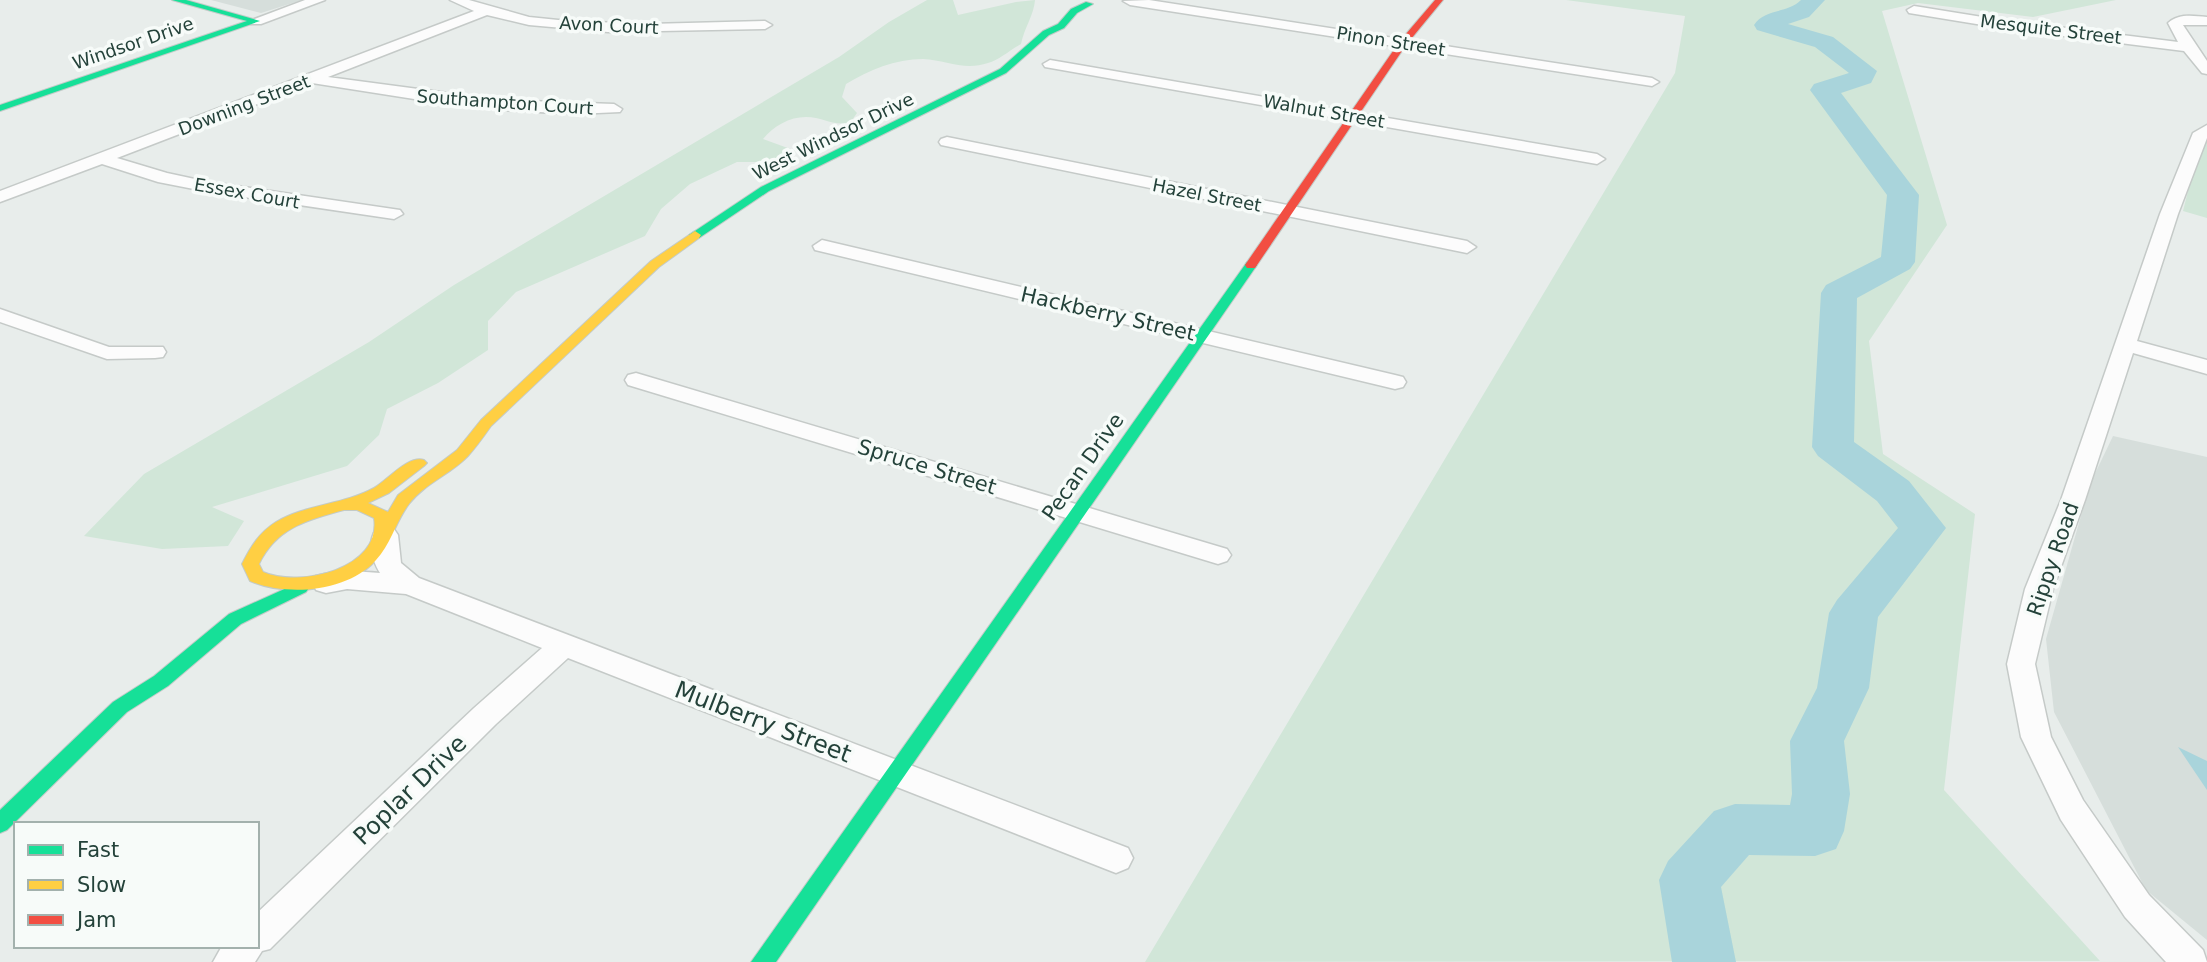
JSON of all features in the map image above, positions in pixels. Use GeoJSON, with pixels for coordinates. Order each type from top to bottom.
{"type":"FeatureCollection","features":[{"type":"Feature","properties":{"kind":"street"},"geometry":{"type":"LineString","coordinates":[[176,0],[256,21]]}},
{"type":"Feature","properties":{"kind":"street","name":"Windsor Drive"},"geometry":{"type":"LineString","coordinates":[[0,108],[318,0]]}},
{"type":"Feature","properties":{"kind":"street","name":"Avon Court"},"geometry":{"type":"LineString","coordinates":[[457,0],[511,17],[574,25],[631,28],[765,25]]}},
{"type":"Feature","properties":{"kind":"street","name":"Pecan Drive"},"geometry":{"type":"LineString","coordinates":[[763,962],[1203,336],[1352,116],[1404,43],[1439,0]]}},
{"type":"Feature","properties":{"kind":"street","name":"Pinon Street"},"geometry":{"type":"LineString","coordinates":[[1130,1],[1653,82]]}},
{"type":"Feature","properties":{"kind":"street","name":"West Windsor Drive"},"geometry":{"type":"LineString","coordinates":[[1046,33],[1044,25],[1058,6],[1096,2]]}},
{"type":"Feature","properties":{"kind":"street","name":"West Windsor Drive"},"geometry":{"type":"LineString","coordinates":[[0,824],[120,707],[162,681],[221,629],[281,595],[351,569],[379,547],[391,517],[404,499],[462,453],[486,423],[655,264],[716,220],[817,162],[898,125],[1003,71],[1046,33],[1061,26],[1074,11],[1096,2]]}},
{"type":"Feature","properties":{"kind":"street","name":"Downing Street"},"geometry":{"type":"LineString","coordinates":[[0,197],[314,79],[488,10]]}},
{"type":"Feature","properties":{"kind":"street","name":"Mesquite Street"},"geometry":{"type":"LineString","coordinates":[[1914,10],[2001,24],[2188,47]]}},
{"type":"Feature","properties":{"kind":"street"},"geometry":{"type":"LineString","coordinates":[[2207,21],[2187,19],[2175,23],[2188,47],[2207,70]]}},
{"type":"Feature","properties":{"kind":"street","name":"Walnut Street"},"geometry":{"type":"LineString","coordinates":[[1050,64],[1597,159]]}},
{"type":"Feature","properties":{"kind":"street","name":"Southampton Court"},"geometry":{"type":"LineString","coordinates":[[314,79],[448,101],[581,110],[614,109]]}},
{"type":"Feature","properties":{"kind":"street","name":"Rippy Road"},"geometry":{"type":"LineString","coordinates":[[2190,962],[2137,906],[2073,810],[2036,737],[2021,664],[2039,589],[2169,214],[2201,133],[2207,130]]}},
{"type":"Feature","properties":{"kind":"street","name":"Hazel Street"},"geometry":{"type":"LineString","coordinates":[[947,142],[1467,247]]}},
{"type":"Feature","properties":{"kind":"street","name":"Essex Court"},"geometry":{"type":"LineString","coordinates":[[103,159],[164,178],[215,188],[394,214]]}},
{"type":"Feature","properties":{"kind":"street","name":"Hackberry Street"},"geometry":{"type":"LineString","coordinates":[[822,246],[1395,382]]}},
{"type":"Feature","properties":{"kind":"street"},"geometry":{"type":"LineString","coordinates":[[0,315],[107,353],[155,352]]}},
{"type":"Feature","properties":{"kind":"street"},"geometry":{"type":"LineString","coordinates":[[2126,344],[2207,367]]}},
{"type":"Feature","properties":{"kind":"street","name":"Spruce Street"},"geometry":{"type":"LineString","coordinates":[[636,380],[1218,555]]}},
{"type":"Feature","properties":{"kind":"street","name":"West Windsor Drive"},"geometry":{"type":"LineString","coordinates":[[451,442],[486,423]]}},
{"type":"Feature","properties":{"kind":"street"},"geometry":{"type":"LineString","coordinates":[[243,581],[262,542],[283,524],[301,515],[371,495],[429,456]]}},
{"type":"Feature","properties":{"kind":"street"},"geometry":{"type":"LineString","coordinates":[[341,505],[372,509],[382,515],[386,524],[385,533]]}},
{"type":"Feature","properties":{"kind":"street","name":"Mulberry Street"},"geometry":{"type":"LineString","coordinates":[[385,533],[383,555],[391,572],[409,585],[1116,858]]}},
{"type":"Feature","properties":{"kind":"street","name":"West Windsor Drive"},"geometry":{"type":"LineString","coordinates":[[252,561],[253,572],[261,581],[275,586],[309,585]]}},
{"type":"Feature","properties":{"kind":"street","name":"Mulberry Street"},"geometry":{"type":"LineString","coordinates":[[309,585],[346,580],[409,585]]}},
{"type":"Feature","properties":{"kind":"street","name":"Poplar Drive"},"geometry":{"type":"LineString","coordinates":[[259,935],[485,716],[564,645]]}},
{"type":"Feature","properties":{"kind":"street","name":"West Windsor Drive"},"geometry":{"type":"LineString","coordinates":[[120,707],[130,680]]}},
{"type":"Feature","properties":{"kind":"street"},"geometry":{"type":"LineString","coordinates":[[231,962],[245,948]]}},
{"type":"Feature","properties":{"kind":"shaded area"},"geometry":{"type":"Polygon","coordinates":[[[211,0],[302,0],[261,13],[211,0]]]}},
{"type":"Feature","properties":{"kind":"shaded area"},"geometry":{"type":"Polygon","coordinates":[[[2113,436],[2207,457],[2207,940],[2146,890],[2054,712],[2046,639],[2090,484],[2113,436]]]}},
{"type":"Feature","properties":{"kind":"green space"},"geometry":{"type":"Polygon","coordinates":[[[927,0],[953,0],[958,15],[1035,0],[1021,44],[996,60],[971,66],[913,60],[892,63],[864,74],[846,84],[842,97],[857,113],[850,123],[806,117],[782,123],[763,139],[796,151],[771,162],[737,162],[690,184],[661,209],[645,236],[516,292],[488,321],[488,350],[438,383],[387,409],[379,435],[347,466],[212,507],[244,521],[228,546],[162,549],[84,536],[144,474],[369,342],[454,285],[839,57],[889,22],[927,0]]]}},
{"type":"Feature","properties":{"kind":"green space"},"geometry":{"type":"Polygon","coordinates":[[[1566,0],[2116,0],[2033,17],[1918,3],[1882,11],[1947,225],[1869,341],[1883,454],[1975,514],[1944,790],[2100,961],[1145,962],[1675,73],[1685,16],[1566,0]]]}},
{"type":"Feature","properties":{"kind":"green space"},"geometry":{"type":"Polygon","coordinates":[[[2207,130],[2207,218],[2183,211],[2198,151],[2207,130]]]}},
{"type":"Feature","properties":{"kind":"water"},"geometry":{"type":"Polygon","coordinates":[[[2178,747],[2207,761],[2207,790],[2178,747]]]}},
{"type":"Feature","properties":{"kind":"waterway"},"geometry":{"type":"LineString","coordinates":[[1704,962],[1689,880],[1735,829],[1815,831],[1821,794],[1817,741],[1843,688],[1854,613],[1923,528],[1893,491],[1833,447],[1839,293],[1898,262],[1903,195],[1824,90],[1862,77],[1864,71],[1824,42],[1766,25],[1777,18],[1801,12],[1813,0]]}},
{"type":"Feature","properties":{"kind":"traffic: fast"},"geometry":{"type":"LineString","coordinates":[[176,0],[256,21]]}},
{"type":"Feature","properties":{"kind":"traffic: fast"},"geometry":{"type":"LineString","coordinates":[[695,235],[765,189],[1003,71],[1046,33],[1061,26],[1074,11],[1089,4]]}},
{"type":"Feature","properties":{"kind":"traffic: fast"},"geometry":{"type":"LineString","coordinates":[[0,108],[256,21]]}},
{"type":"Feature","properties":{"kind":"traffic: fast"},"geometry":{"type":"LineString","coordinates":[[763,962],[1251,265]]}},
{"type":"Feature","properties":{"kind":"traffic: fast"},"geometry":{"type":"LineString","coordinates":[[0,824],[120,707],[161,681],[235,619],[300,588]]}},
{"type":"Feature","properties":{"kind":"traffic: slow"},"geometry":{"type":"LineString","coordinates":[[385,531],[404,499],[462,453],[486,423],[655,264],[695,235]]}},
{"type":"Feature","properties":{"kind":"traffic: slow"},"geometry":{"type":"LineString","coordinates":[[341,505],[359,505],[382,515],[383,536],[370,557],[349,572],[323,581],[296,585],[273,584],[257,576],[251,564],[260,545],[271,534],[298,519],[312,514],[341,506],[356,502],[370,496],[419,463]]}},
{"type":"Feature","properties":{"kind":"traffic: jam"},"geometry":{"type":"LineString","coordinates":[[1251,265],[1403,43],[1439,0]]}}]}
